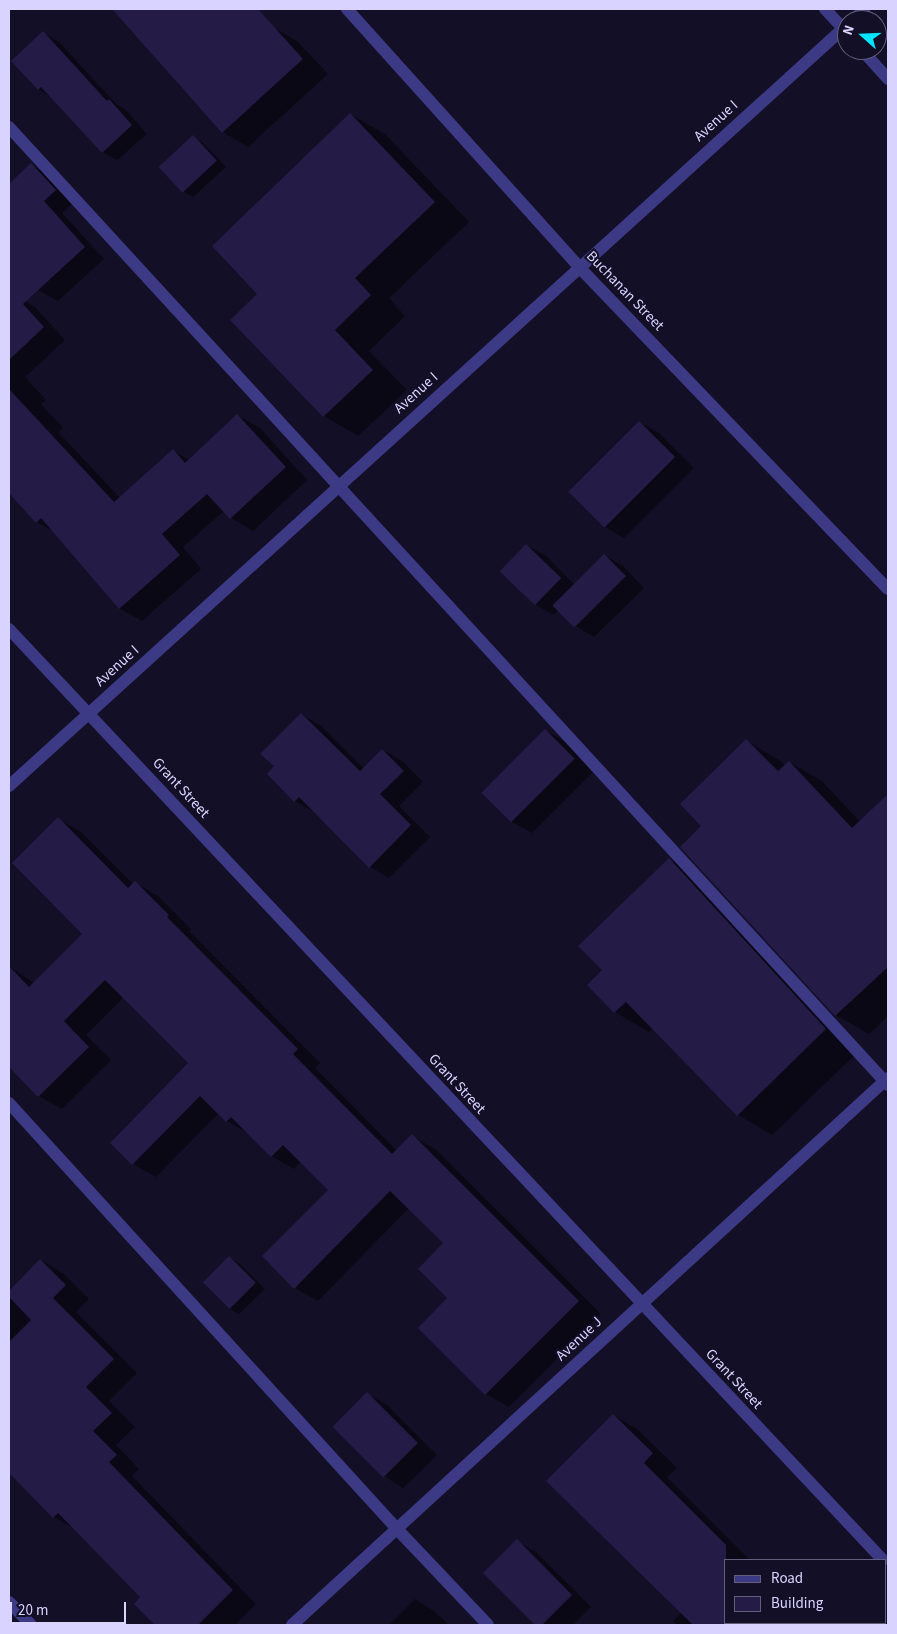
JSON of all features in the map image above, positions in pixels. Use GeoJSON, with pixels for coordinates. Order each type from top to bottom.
{"type":"FeatureCollection","features":[{"type":"Feature","properties":{"kind":"street","name":"Buchanan Street"},"geometry":{"type":"LineString","coordinates":[[347,9],[579,267],[888,589]]}},
{"type":"Feature","properties":{"kind":"street"},"geometry":{"type":"LineString","coordinates":[[825,9],[837,19]]}},
{"type":"Feature","properties":{"kind":"street","name":"Avenue I"},"geometry":{"type":"LineString","coordinates":[[9,786],[579,267],[837,36]]}},
{"type":"Feature","properties":{"kind":"street"},"geometry":{"type":"LineString","coordinates":[[871,60],[888,79]]}},
{"type":"Feature","properties":{"kind":"street"},"geometry":{"type":"LineString","coordinates":[[9,127],[887,1081]]}},
{"type":"Feature","properties":{"kind":"street","name":"Grant Street"},"geometry":{"type":"LineString","coordinates":[[9,629],[640,1304],[882,1559]]}},
{"type":"Feature","properties":{"kind":"street","name":"Avenue J"},"geometry":{"type":"LineString","coordinates":[[292,1625],[640,1304],[887,1081]]}},
{"type":"Feature","properties":{"kind":"street"},"geometry":{"type":"LineString","coordinates":[[9,1103],[397,1529],[488,1625]]}},
{"type":"Feature","properties":{"kind":"street"},"geometry":{"type":"LineString","coordinates":[[9,1602],[31,1625]]}},
{"type":"Feature","properties":{"kind":"building"},"geometry":{"type":"Polygon","coordinates":[[[112,9],[258,9],[303,59],[222,133],[112,9]]]}},
{"type":"Feature","properties":{"kind":"building"},"geometry":{"type":"Polygon","coordinates":[[[43,31],[107,101],[109,99],[132,125],[102,153],[41,87],[38,90],[11,61],[43,31]]]}},
{"type":"Feature","properties":{"kind":"building"},"geometry":{"type":"Polygon","coordinates":[[[350,113],[435,202],[355,278],[371,295],[335,330],[373,370],[323,417],[230,320],[257,294],[212,246],[350,113]]]}},
{"type":"Feature","properties":{"kind":"building"},"geometry":{"type":"Polygon","coordinates":[[[193,135],[217,161],[182,193],[159,167],[193,135]]]}},
{"type":"Feature","properties":{"kind":"building"},"geometry":{"type":"Polygon","coordinates":[[[31,163],[56,190],[44,201],[85,247],[23,304],[44,327],[9,360],[9,184],[31,163]]]}},
{"type":"Feature","properties":{"kind":"building"},"geometry":{"type":"Polygon","coordinates":[[[9,389],[114,502],[173,449],[185,463],[237,414],[286,467],[230,519],[207,494],[162,534],[180,555],[119,609],[41,518],[36,523],[9,493],[9,389]]]}},
{"type":"Feature","properties":{"kind":"building"},"geometry":{"type":"Polygon","coordinates":[[[639,421],[675,457],[604,528],[568,492],[639,421]]]}},
{"type":"Feature","properties":{"kind":"building"},"geometry":{"type":"Polygon","coordinates":[[[526,544],[561,578],[535,605],[500,571],[526,544]]]}},
{"type":"Feature","properties":{"kind":"building"},"geometry":{"type":"Polygon","coordinates":[[[604,554],[626,576],[574,628],[552,606],[604,554]]]}},
{"type":"Feature","properties":{"kind":"building"},"geometry":{"type":"Polygon","coordinates":[[[301,713],[360,771],[382,749],[404,771],[380,794],[411,825],[369,868],[299,797],[294,802],[267,774],[274,766],[260,754],[301,713]]]}},
{"type":"Feature","properties":{"kind":"building"},"geometry":{"type":"Polygon","coordinates":[[[545,729],[575,759],[511,822],[481,793],[545,729]]]}},
{"type":"Feature","properties":{"kind":"building"},"geometry":{"type":"Polygon","coordinates":[[[746,739],[778,771],[789,761],[852,828],[888,794],[888,967],[835,1016],[680,847],[701,826],[680,804],[746,739]]]}},
{"type":"Feature","properties":{"kind":"building"},"geometry":{"type":"Polygon","coordinates":[[[58,817],[128,888],[135,881],[169,915],[167,917],[298,1049],[293,1054],[392,1154],[412,1134],[579,1301],[485,1395],[418,1328],[447,1298],[418,1269],[443,1243],[390,1191],[294,1289],[262,1256],[328,1190],[283,1145],[271,1157],[231,1117],[226,1122],[200,1096],[132,1165],[110,1143],[188,1063],[105,980],[64,1021],[89,1047],[38,1097],[9,1067],[9,966],[29,987],[82,934],[12,863],[58,817]]]}},
{"type":"Feature","properties":{"kind":"building"},"geometry":{"type":"Polygon","coordinates":[[[669,858],[826,1029],[737,1116],[626,1002],[614,1013],[587,985],[602,970],[578,946],[669,858]]]}},
{"type":"Feature","properties":{"kind":"building"},"geometry":{"type":"Polygon","coordinates":[[[229,1256],[256,1283],[230,1309],[203,1282],[229,1256]]]}},
{"type":"Feature","properties":{"kind":"building"},"geometry":{"type":"Polygon","coordinates":[[[40,1259],[66,1285],[53,1298],[114,1359],[86,1387],[112,1413],[93,1431],[117,1455],[109,1462],[233,1590],[198,1625],[155,1625],[134,1604],[140,1597],[58,1513],[53,1518],[9,1473],[9,1342],[31,1320],[9,1297],[9,1291],[40,1259]]]}},
{"type":"Feature","properties":{"kind":"building"},"geometry":{"type":"Polygon","coordinates":[[[367,1392],[418,1443],[383,1478],[332,1427],[367,1392]]]}},
{"type":"Feature","properties":{"kind":"building"},"geometry":{"type":"Polygon","coordinates":[[[613,1414],[653,1453],[644,1463],[726,1545],[726,1559],[724,1559],[724,1624],[726,1625],[693,1625],[546,1481],[613,1414]]]}},
{"type":"Feature","properties":{"kind":"building"},"geometry":{"type":"Polygon","coordinates":[[[517,1539],[572,1595],[542,1625],[535,1625],[483,1573],[517,1539]]]}}]}
